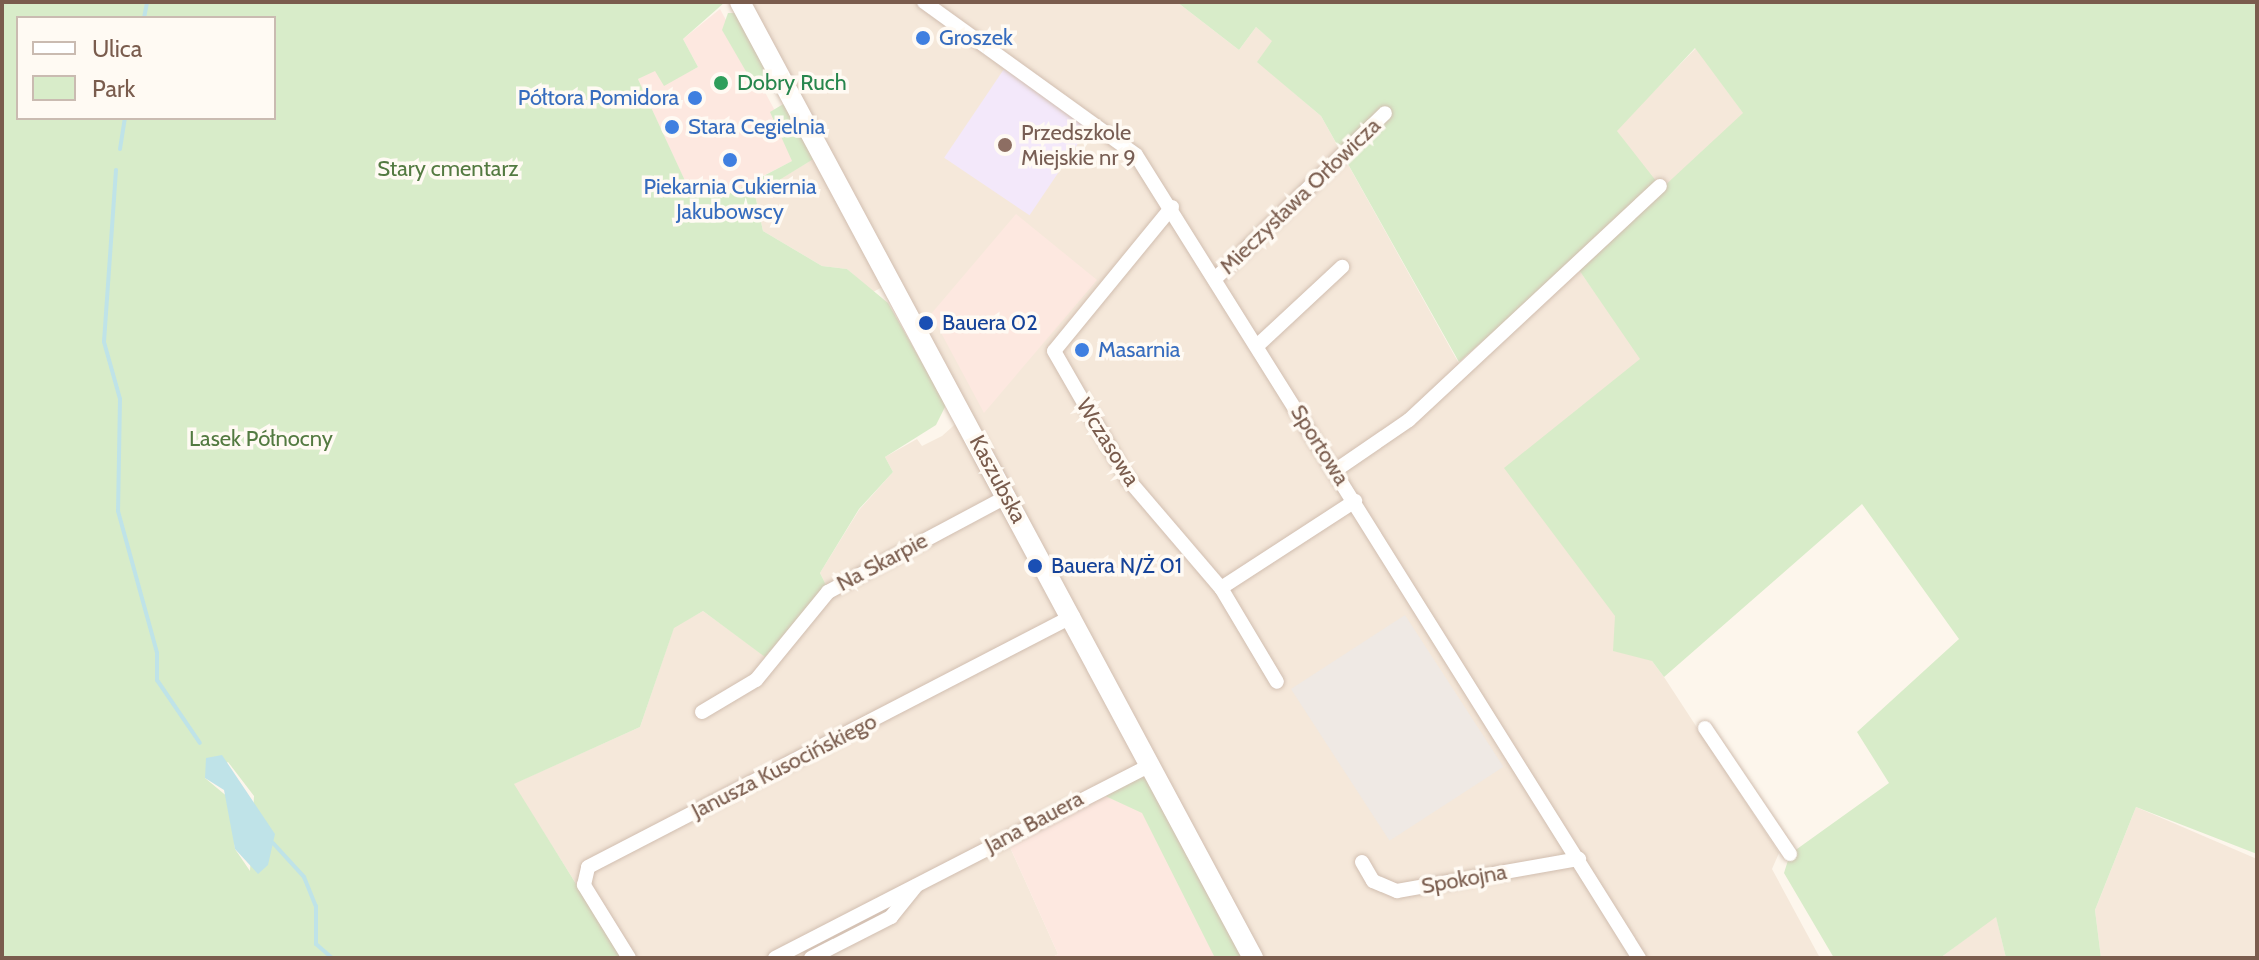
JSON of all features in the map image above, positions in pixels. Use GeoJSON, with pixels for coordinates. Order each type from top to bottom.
{"type":"FeatureCollection","features":[{"type":"Feature","properties":{"kind":"main road","name":"Kaszubska"},"geometry":{"type":"LineString","coordinates":[[740,2],[1073,616],[1253,958]]}},
{"type":"Feature","properties":{"kind":"street","name":"Sportowa"},"geometry":{"type":"LineString","coordinates":[[924,2],[1119,138],[1172,207],[1639,958]]}},
{"type":"Feature","properties":{"kind":"street","name":"Mieczysława Orłowicza"},"geometry":{"type":"LineString","coordinates":[[1216,278],[1385,113]]}},
{"type":"Feature","properties":{"kind":"street"},"geometry":{"type":"LineString","coordinates":[[1336,470],[1409,420],[1660,186]]}},
{"type":"Feature","properties":{"kind":"street","name":"Wczasowa"},"geometry":{"type":"LineString","coordinates":[[1172,207],[1054,351],[1127,478],[1221,588],[1277,682]]}},
{"type":"Feature","properties":{"kind":"street"},"geometry":{"type":"LineString","coordinates":[[1258,345],[1342,267]]}},
{"type":"Feature","properties":{"kind":"street","name":"Na Skarpie"},"geometry":{"type":"LineString","coordinates":[[702,712],[756,680],[828,592],[1008,496]]}},
{"type":"Feature","properties":{"kind":"street"},"geometry":{"type":"LineString","coordinates":[[1221,588],[1355,501]]}},
{"type":"Feature","properties":{"kind":"street","name":"Janusza Kusocińskiego"},"geometry":{"type":"LineString","coordinates":[[629,958],[584,885],[588,867],[1073,616]]}},
{"type":"Feature","properties":{"kind":"street"},"geometry":{"type":"LineString","coordinates":[[1705,728],[1790,854]]}},
{"type":"Feature","properties":{"kind":"street","name":"Jana Bauera"},"geometry":{"type":"LineString","coordinates":[[775,958],[1151,765]]}},
{"type":"Feature","properties":{"kind":"street","name":"Spokojna"},"geometry":{"type":"LineString","coordinates":[[1362,862],[1373,881],[1397,891],[1579,859]]}},
{"type":"Feature","properties":{"kind":"street","name":"Jana Bauera"},"geometry":{"type":"LineString","coordinates":[[811,958],[897,912],[918,883]]}},
{"type":"Feature","properties":{"kind":"street"},"geometry":{"type":"LineString","coordinates":[[852,917],[860,933]]}},
{"type":"Feature","properties":{"kind":"shaded area"},"geometry":{"type":"Polygon","coordinates":[[[748,2],[1177,2],[1239,50],[1256,27],[1273,41],[1258,62],[1321,116],[1462,369],[1659,187],[1616,130],[1696,48],[1744,114],[1577,267],[1641,358],[1581,567],[1664,677],[1779,853],[1772,869],[1820,958],[1263,958],[1159,765],[1009,845],[1058,954],[1051,958],[623,958],[513,784],[640,727],[674,627],[703,611],[766,657],[826,585],[820,573],[859,510],[893,472],[885,457],[917,439],[922,446],[942,436],[970,411],[899,278],[873,292],[847,269],[822,266],[763,231],[755,195],[827,150],[748,2]]]}},
{"type":"Feature","properties":{"kind":"shaded area"},"geometry":{"type":"Polygon","coordinates":[[[720,9],[800,157],[720,198],[693,199],[638,79],[655,70],[664,85],[698,67],[683,39],[720,9]]]}},
{"type":"Feature","properties":{"kind":"shaded area","name":"Przedszkole Miejskie nr 9"},"geometry":{"type":"Polygon","coordinates":[[[1004,69],[1089,127],[1030,215],[944,158],[1004,69]]]}},
{"type":"Feature","properties":{"kind":"shaded area"},"geometry":{"type":"Polygon","coordinates":[[[1016,214],[1097,280],[984,413],[931,314],[1016,214]]]}},
{"type":"Feature","properties":{"kind":"shaded area"},"geometry":{"type":"Polygon","coordinates":[[[1405,615],[1504,767],[1390,841],[1291,689],[1405,615]]]}},
{"type":"Feature","properties":{"kind":"shaded area"},"geometry":{"type":"Polygon","coordinates":[[[1103,795],[1142,812],[1218,958],[1051,958],[1058,954],[1009,845],[1103,795]]]}},
{"type":"Feature","properties":{"kind":"shaded area"},"geometry":{"type":"Polygon","coordinates":[[[2136,807],[2257,859],[2257,958],[2101,958],[2095,910],[2136,807]]]}},
{"type":"Feature","properties":{"kind":"shaded area"},"geometry":{"type":"Polygon","coordinates":[[[1996,916],[2006,958],[1940,958],[1996,916]]]}},
{"type":"Feature","properties":{"kind":"green space","name":"Lasek Północny"},"geometry":{"type":"Polygon","coordinates":[[[2,2],[725,2],[683,39],[698,67],[664,86],[655,71],[638,79],[693,198],[711,189],[721,198],[792,161],[770,112],[785,103],[815,158],[755,195],[763,231],[822,266],[847,269],[888,303],[946,405],[936,425],[885,457],[893,472],[859,509],[820,573],[826,585],[765,657],[703,611],[674,628],[640,727],[514,784],[622,958],[2,958],[2,2]],[[228,762],[205,778],[229,798],[235,849],[250,871],[254,796],[228,762]]]}},
{"type":"Feature","properties":{"kind":"green space"},"geometry":{"type":"Polygon","coordinates":[[[1177,2],[2257,2],[2257,854],[2136,807],[2095,910],[2101,958],[2006,958],[1996,917],[1940,958],[1834,958],[1784,873],[1790,854],[1889,783],[1857,732],[1959,639],[1862,504],[1664,677],[1652,661],[1613,651],[1615,616],[1504,468],[1640,359],[1577,267],[1743,113],[1695,48],[1617,131],[1660,186],[1459,362],[1321,116],[1257,62],[1272,41],[1256,27],[1239,50],[1177,2]]]}},
{"type":"Feature","properties":{"kind":"green space"},"geometry":{"type":"Polygon","coordinates":[[[728,13],[737,13],[774,82],[767,91],[755,87],[722,30],[728,13]]]}},
{"type":"Feature","properties":{"kind":"green space"},"geometry":{"type":"Polygon","coordinates":[[[1139,775],[1146,777],[1245,958],[1215,958],[1142,813],[1103,795],[1139,775]]]}},
{"type":"Feature","properties":{"kind":"water"},"geometry":{"type":"Polygon","coordinates":[[[222,755],[275,834],[268,865],[258,874],[235,849],[224,790],[205,778],[206,758],[222,755]]]}},
{"type":"Feature","properties":{"kind":"waterway"},"geometry":{"type":"LineString","coordinates":[[144,16],[147,2]]}},
{"type":"Feature","properties":{"kind":"waterway"},"geometry":{"type":"LineString","coordinates":[[120,149],[125,120]]}},
{"type":"Feature","properties":{"kind":"waterway"},"geometry":{"type":"LineString","coordinates":[[116,170],[104,342],[120,399],[118,511],[157,653],[157,680],[200,743]]}},
{"type":"Feature","properties":{"kind":"waterway"},"geometry":{"type":"LineString","coordinates":[[273,843],[304,877],[316,906],[316,944],[332,958]]}},
{"type":"Feature","properties":{"kind":"place","name":"Groszek"},"geometry":{"type":"Point","coordinates":[923,38]}},
{"type":"Feature","properties":{"kind":"place","name":"Dobry Ruch"},"geometry":{"type":"Point","coordinates":[721,83]}},
{"type":"Feature","properties":{"kind":"place","name":"Półtora Pomidora"},"geometry":{"type":"Point","coordinates":[695,98]}},
{"type":"Feature","properties":{"kind":"place","name":"Stara Cegielnia"},"geometry":{"type":"Point","coordinates":[672,127]}},
{"type":"Feature","properties":{"kind":"place","name":"Przedszkole Miejskie nr 9"},"geometry":{"type":"Point","coordinates":[1005,145]}},
{"type":"Feature","properties":{"kind":"place","name":"Piekarnia Cukiernia Jakubowscy"},"geometry":{"type":"Point","coordinates":[730,160]}},
{"type":"Feature","properties":{"kind":"place","name":"Bauera 02"},"geometry":{"type":"Point","coordinates":[926,323]}},
{"type":"Feature","properties":{"kind":"place","name":"Masarnia"},"geometry":{"type":"Point","coordinates":[1082,350]}},
{"type":"Feature","properties":{"kind":"place","name":"Bauera N/Ż 01"},"geometry":{"type":"Point","coordinates":[1035,566]}},
{"type":"Feature","properties":{"kind":"park label","name":"Stary cmentarz"},"geometry":{"type":"Point","coordinates":[448,169]}}]}
